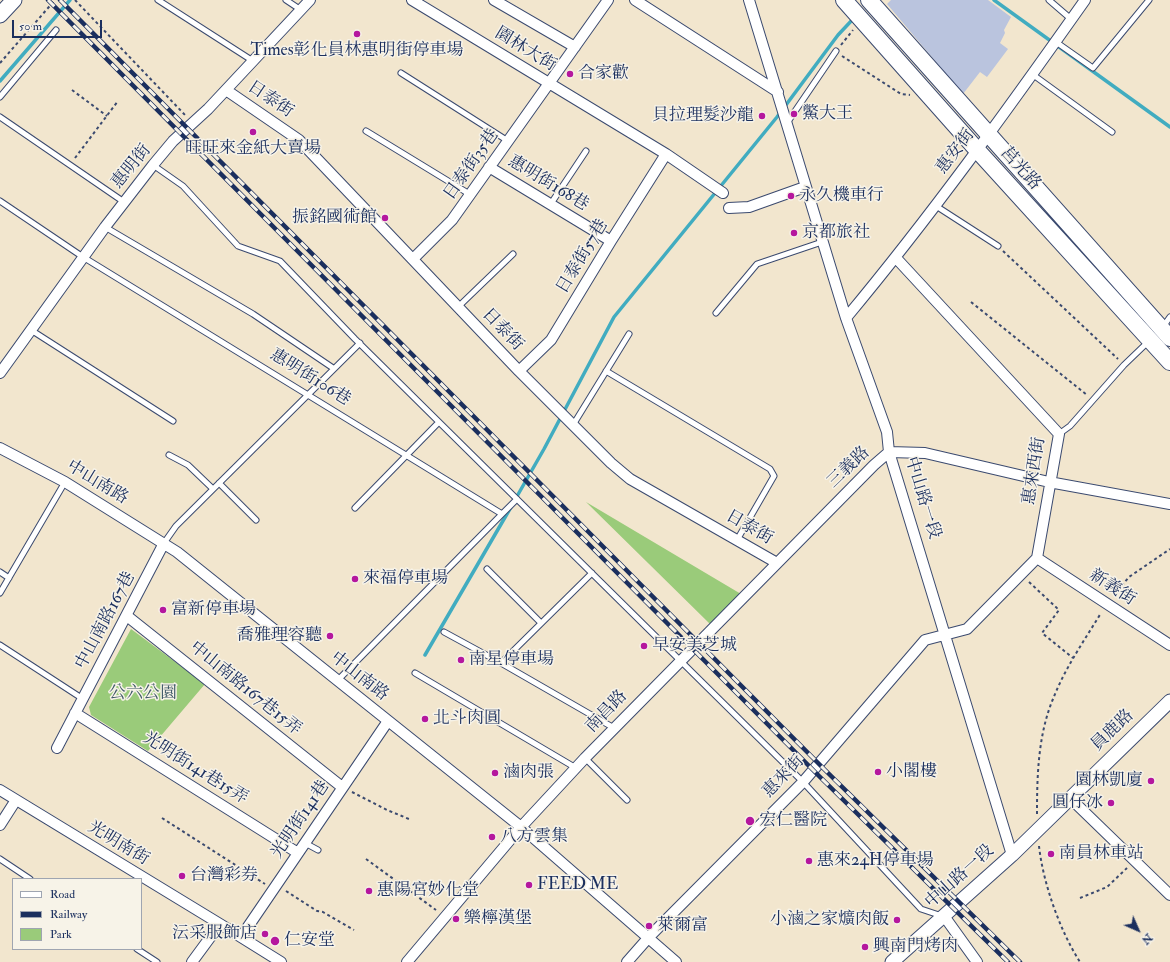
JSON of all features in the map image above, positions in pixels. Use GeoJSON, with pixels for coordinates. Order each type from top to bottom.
{"type":"FeatureCollection","features":[{"type":"Feature","properties":{"kind":"main road"},"geometry":{"type":"LineString","coordinates":[[0,16],[14,0]]}},
{"type":"Feature","properties":{"kind":"main road","name":"莒光路"},"geometry":{"type":"LineString","coordinates":[[844,0],[978,151],[1160,332]]}},
{"type":"Feature","properties":{"kind":"main road","name":"莒光路"},"geometry":{"type":"LineString","coordinates":[[869,0],[990,135],[1160,332],[1170,362]]}},
{"type":"Feature","properties":{"kind":"street","name":"惠明街"},"geometry":{"type":"LineString","coordinates":[[0,373],[105,227],[153,165],[173,141],[226,90],[310,0]]}},
{"type":"Feature","properties":{"kind":"street","name":"園林大街"},"geometry":{"type":"LineString","coordinates":[[412,0],[666,154],[723,193]]}},
{"type":"Feature","properties":{"kind":"street"},"geometry":{"type":"LineString","coordinates":[[494,0],[575,47]]}},
{"type":"Feature","properties":{"kind":"street","name":"日泰街35巷"},"geometry":{"type":"LineString","coordinates":[[413,259],[452,220],[471,195],[489,167],[608,0]]}},
{"type":"Feature","properties":{"kind":"street"},"geometry":{"type":"LineString","coordinates":[[635,0],[778,92]]}},
{"type":"Feature","properties":{"kind":"street","name":"中山路一段"},"geometry":{"type":"LineString","coordinates":[[749,0],[846,318],[887,432],[889,452],[1012,855],[892,962]]}},
{"type":"Feature","properties":{"kind":"street","name":"惠安街"},"geometry":{"type":"LineString","coordinates":[[846,318],[896,258],[978,151],[1085,0]]}},
{"type":"Feature","properties":{"kind":"street","name":"日泰街"},"geometry":{"type":"LineString","coordinates":[[226,90],[299,140],[519,371],[611,463],[630,479],[777,563]]}},
{"type":"Feature","properties":{"kind":"street","name":"日泰街57巷"},"geometry":{"type":"LineString","coordinates":[[519,371],[551,340],[666,154]]}},
{"type":"Feature","properties":{"kind":"street","name":"惠明街168巷"},"geometry":{"type":"LineString","coordinates":[[489,167],[611,241]]}},
{"type":"Feature","properties":{"kind":"street"},"geometry":{"type":"LineString","coordinates":[[730,208],[749,207],[806,187]]}},
{"type":"Feature","properties":{"kind":"street","name":"惠來西街"},"geometry":{"type":"LineString","coordinates":[[896,258],[1059,434],[1049,482],[1037,558]]}},
{"type":"Feature","properties":{"kind":"street","name":"中山南路"},"geometry":{"type":"LineString","coordinates":[[0,448],[66,482],[164,543],[521,827],[676,962]]}},
{"type":"Feature","properties":{"kind":"street","name":"三義路"},"geometry":{"type":"LineString","coordinates":[[681,660],[874,465],[889,452],[925,453],[1049,482],[1170,504]]}},
{"type":"Feature","properties":{"kind":"street","name":"中山南路167巷"},"geometry":{"type":"LineString","coordinates":[[57,748],[164,543]]}},
{"type":"Feature","properties":{"kind":"street"},"geometry":{"type":"LineString","coordinates":[[945,635],[967,629],[1037,558]]}},
{"type":"Feature","properties":{"kind":"street","name":"新義街"},"geometry":{"type":"LineString","coordinates":[[1037,558],[1170,645]]}},
{"type":"Feature","properties":{"kind":"street","name":"中山南路167巷15弄"},"geometry":{"type":"LineString","coordinates":[[127,616],[342,787]]}},
{"type":"Feature","properties":{"kind":"street","name":"惠來街"},"geometry":{"type":"LineString","coordinates":[[627,962],[649,937],[803,782],[925,640],[945,635]]}},
{"type":"Feature","properties":{"kind":"street","name":"南昌路"},"geometry":{"type":"LineString","coordinates":[[407,962],[521,827],[585,758],[681,660]]}},
{"type":"Feature","properties":{"kind":"street","name":"員鹿路"},"geometry":{"type":"LineString","coordinates":[[1012,855],[1170,701]]}},
{"type":"Feature","properties":{"kind":"street","name":"光明街141巷15弄"},"geometry":{"type":"LineString","coordinates":[[75,713],[298,853]]}},
{"type":"Feature","properties":{"kind":"street","name":"光明街141巷"},"geometry":{"type":"LineString","coordinates":[[241,937],[388,721]]}},
{"type":"Feature","properties":{"kind":"street","name":"光明南街"},"geometry":{"type":"LineString","coordinates":[[0,790],[281,962]]}},
{"type":"Feature","properties":{"kind":"street"},"geometry":{"type":"LineString","coordinates":[[1070,798],[1135,861],[1168,889]]}},
{"type":"Feature","properties":{"kind":"street"},"geometry":{"type":"LineString","coordinates":[[0,825],[16,800]]}},
{"type":"Feature","properties":{"kind":"street"},"geometry":{"type":"LineString","coordinates":[[944,916],[977,962]]}},
{"type":"Feature","properties":{"kind":"street"},"geometry":{"type":"LineString","coordinates":[[192,962],[220,924]]}},
{"type":"Feature","properties":{"kind":"lane"},"geometry":{"type":"LineString","coordinates":[[158,0],[253,61]]}},
{"type":"Feature","properties":{"kind":"lane"},"geometry":{"type":"LineString","coordinates":[[286,0],[301,10]]}},
{"type":"Feature","properties":{"kind":"lane"},"geometry":{"type":"LineString","coordinates":[[1049,0],[1071,19]]}},
{"type":"Feature","properties":{"kind":"lane"},"geometry":{"type":"LineString","coordinates":[[1056,42],[1093,68],[1150,0]]}},
{"type":"Feature","properties":{"kind":"lane"},"geometry":{"type":"LineString","coordinates":[[0,97],[56,30]]}},
{"type":"Feature","properties":{"kind":"lane"},"geometry":{"type":"LineString","coordinates":[[787,123],[836,51]]}},
{"type":"Feature","properties":{"kind":"lane"},"geometry":{"type":"LineString","coordinates":[[401,73],[508,141]]}},
{"type":"Feature","properties":{"kind":"lane"},"geometry":{"type":"LineString","coordinates":[[1032,74],[1112,132]]}},
{"type":"Feature","properties":{"kind":"lane"},"geometry":{"type":"LineString","coordinates":[[0,117],[124,202]]}},
{"type":"Feature","properties":{"kind":"lane"},"geometry":{"type":"LineString","coordinates":[[366,131],[471,195]]}},
{"type":"Feature","properties":{"kind":"lane"},"geometry":{"type":"LineString","coordinates":[[550,205],[586,151]]}},
{"type":"Feature","properties":{"kind":"lane"},"geometry":{"type":"LineString","coordinates":[[153,165],[183,186],[238,246],[280,261],[439,422],[803,782],[921,909],[944,916]]}},
{"type":"Feature","properties":{"kind":"lane","name":"惠明街106巷"},"geometry":{"type":"LineString","coordinates":[[0,201],[83,257],[502,514]]}},
{"type":"Feature","properties":{"kind":"lane"},"geometry":{"type":"LineString","coordinates":[[936,206],[998,246]]}},
{"type":"Feature","properties":{"kind":"lane"},"geometry":{"type":"LineString","coordinates":[[105,227],[253,314],[333,368]]}},
{"type":"Feature","properties":{"kind":"lane"},"geometry":{"type":"LineString","coordinates":[[716,313],[757,264],[822,242]]}},
{"type":"Feature","properties":{"kind":"lane"},"geometry":{"type":"LineString","coordinates":[[458,307],[513,254]]}},
{"type":"Feature","properties":{"kind":"lane"},"geometry":{"type":"LineString","coordinates":[[31,330],[173,421]]}},
{"type":"Feature","properties":{"kind":"lane"},"geometry":{"type":"LineString","coordinates":[[1059,434],[1070,426],[1124,364],[1160,332]]}},
{"type":"Feature","properties":{"kind":"lane"},"geometry":{"type":"LineString","coordinates":[[573,426],[629,334]]}},
{"type":"Feature","properties":{"kind":"lane"},"geometry":{"type":"LineString","coordinates":[[164,543],[176,526],[333,368],[360,343]]}},
{"type":"Feature","properties":{"kind":"lane"},"geometry":{"type":"LineString","coordinates":[[606,371],[770,470],[774,476],[737,540]]}},
{"type":"Feature","properties":{"kind":"lane"},"geometry":{"type":"LineString","coordinates":[[355,508],[439,422]]}},
{"type":"Feature","properties":{"kind":"lane"},"geometry":{"type":"LineString","coordinates":[[169,455],[188,465],[213,489]]}},
{"type":"Feature","properties":{"kind":"lane"},"geometry":{"type":"LineString","coordinates":[[0,593],[66,482]]}},
{"type":"Feature","properties":{"kind":"lane"},"geometry":{"type":"LineString","coordinates":[[219,483],[256,520]]}},
{"type":"Feature","properties":{"kind":"lane"},"geometry":{"type":"LineString","coordinates":[[337,681],[517,499]]}},
{"type":"Feature","properties":{"kind":"lane"},"geometry":{"type":"LineString","coordinates":[[487,569],[541,623]]}},
{"type":"Feature","properties":{"kind":"lane"},"geometry":{"type":"LineString","coordinates":[[0,572],[9,578]]}},
{"type":"Feature","properties":{"kind":"lane"},"geometry":{"type":"LineString","coordinates":[[502,663],[592,573]]}},
{"type":"Feature","properties":{"kind":"lane"},"geometry":{"type":"LineString","coordinates":[[444,632],[502,663],[614,728]]}},
{"type":"Feature","properties":{"kind":"lane"},"geometry":{"type":"LineString","coordinates":[[0,645],[83,699]]}},
{"type":"Feature","properties":{"kind":"lane"},"geometry":{"type":"LineString","coordinates":[[415,674],[576,768]]}},
{"type":"Feature","properties":{"kind":"lane"},"geometry":{"type":"LineString","coordinates":[[585,758],[627,800]]}},
{"type":"Feature","properties":{"kind":"lane"},"geometry":{"type":"LineString","coordinates":[[305,843],[318,850]]}},
{"type":"Feature","properties":{"kind":"lane"},"geometry":{"type":"LineString","coordinates":[[0,859],[28,878]]}},
{"type":"Feature","properties":{"kind":"lane"},"geometry":{"type":"LineString","coordinates":[[139,950],[157,962]]}},
{"type":"Feature","properties":{"kind":"path"},"geometry":{"type":"LineString","coordinates":[[0,63],[55,0]]}},
{"type":"Feature","properties":{"kind":"path"},"geometry":{"type":"LineString","coordinates":[[75,0],[185,115]]}},
{"type":"Feature","properties":{"kind":"path"},"geometry":{"type":"LineString","coordinates":[[862,19],[836,51],[901,94],[931,97]]}},
{"type":"Feature","properties":{"kind":"path"},"geometry":{"type":"LineString","coordinates":[[72,90],[107,116]]}},
{"type":"Feature","properties":{"kind":"path"},"geometry":{"type":"LineString","coordinates":[[69,165],[118,102]]}},
{"type":"Feature","properties":{"kind":"path"},"geometry":{"type":"LineString","coordinates":[[998,246],[1124,364]]}},
{"type":"Feature","properties":{"kind":"path"},"geometry":{"type":"LineString","coordinates":[[971,302],[1093,399]]}},
{"type":"Feature","properties":{"kind":"path"},"geometry":{"type":"LineString","coordinates":[[1080,962],[1074,953],[1053,902],[1040,856],[1037,830],[1037,779],[1041,741],[1052,700],[1073,658],[1108,604],[1129,577],[1170,549]]}},
{"type":"Feature","properties":{"kind":"path"},"geometry":{"type":"LineString","coordinates":[[1021,574],[1060,610],[1042,633],[1073,658]]}},
{"type":"Feature","properties":{"kind":"path"},"geometry":{"type":"LineString","coordinates":[[342,787],[387,810],[409,819]]}},
{"type":"Feature","properties":{"kind":"path"},"geometry":{"type":"LineString","coordinates":[[162,818],[275,887],[354,930]]}},
{"type":"Feature","properties":{"kind":"path"},"geometry":{"type":"LineString","coordinates":[[366,859],[445,917]]}},
{"type":"Feature","properties":{"kind":"path"},"geometry":{"type":"LineString","coordinates":[[1080,898],[1106,887],[1135,861]]}},
{"type":"Feature","properties":{"kind":"shaded area"},"geometry":{"type":"Polygon","coordinates":[[[891,0],[988,0],[1011,17],[1004,30],[1005,33],[1000,43],[1008,49],[987,77],[980,72],[963,94],[887,4],[891,0]]]}},
{"type":"Feature","properties":{"kind":"green space"},"geometry":{"type":"Polygon","coordinates":[[[586,502],[741,594],[710,624],[586,502]]]}},
{"type":"Feature","properties":{"kind":"green space","name":"公六公園"},"geometry":{"type":"Polygon","coordinates":[[[131,629],[205,684],[148,751],[91,715],[89,707],[131,629]]]}},
{"type":"Feature","properties":{"kind":"waterway"},"geometry":{"type":"LineString","coordinates":[[0,81],[70,0]]}},
{"type":"Feature","properties":{"kind":"waterway"},"geometry":{"type":"LineString","coordinates":[[994,0],[1170,127]]}},
{"type":"Feature","properties":{"kind":"waterway"},"geometry":{"type":"LineString","coordinates":[[516,498],[544,449],[614,317],[777,117],[838,35],[854,18]]}},
{"type":"Feature","properties":{"kind":"waterway"},"geometry":{"type":"LineString","coordinates":[[425,655],[511,507]]}},
{"type":"Feature","properties":{"kind":"railway"},"geometry":{"type":"LineString","coordinates":[[48,0],[819,776],[1008,962]]}},
{"type":"Feature","properties":{"kind":"railway"},"geometry":{"type":"LineString","coordinates":[[60,0],[825,770],[1020,962]]}},
{"type":"Feature","properties":{"kind":"place","name":"Times彰化員林惠明街停車場"},"geometry":{"type":"Point","coordinates":[357,34]}},
{"type":"Feature","properties":{"kind":"place","name":"合家歡"},"geometry":{"type":"Point","coordinates":[570,74]}},
{"type":"Feature","properties":{"kind":"place","name":"鱉大王"},"geometry":{"type":"Point","coordinates":[794,114]}},
{"type":"Feature","properties":{"kind":"place","name":"貝拉理髮沙龍"},"geometry":{"type":"Point","coordinates":[762,116]}},
{"type":"Feature","properties":{"kind":"place","name":"旺旺來金紙大賣場"},"geometry":{"type":"Point","coordinates":[253,132]}},
{"type":"Feature","properties":{"kind":"place","name":"永久機車行"},"geometry":{"type":"Point","coordinates":[791,196]}},
{"type":"Feature","properties":{"kind":"place","name":"振銘國術館"},"geometry":{"type":"Point","coordinates":[385,218]}},
{"type":"Feature","properties":{"kind":"place","name":"京都旅社"},"geometry":{"type":"Point","coordinates":[794,233]}},
{"type":"Feature","properties":{"kind":"place","name":"來福停車場"},"geometry":{"type":"Point","coordinates":[355,579]}},
{"type":"Feature","properties":{"kind":"place","name":"富新停車場"},"geometry":{"type":"Point","coordinates":[163,610]}},
{"type":"Feature","properties":{"kind":"place","name":"喬雅理容聽"},"geometry":{"type":"Point","coordinates":[330,636]}},
{"type":"Feature","properties":{"kind":"place","name":"早安美芝城"},"geometry":{"type":"Point","coordinates":[644,646]}},
{"type":"Feature","properties":{"kind":"place","name":"南星停車場"},"geometry":{"type":"Point","coordinates":[461,660]}},
{"type":"Feature","properties":{"kind":"place","name":"北斗肉圓"},"geometry":{"type":"Point","coordinates":[425,719]}},
{"type":"Feature","properties":{"kind":"place","name":"小閣樓"},"geometry":{"type":"Point","coordinates":[878,772]}},
{"type":"Feature","properties":{"kind":"place","name":"滷肉張"},"geometry":{"type":"Point","coordinates":[495,773]}},
{"type":"Feature","properties":{"kind":"place","name":"園林凱廈"},"geometry":{"type":"Point","coordinates":[1151,781]}},
{"type":"Feature","properties":{"kind":"place","name":"圓仔冰"},"geometry":{"type":"Point","coordinates":[1111,803]}},
{"type":"Feature","properties":{"kind":"place","name":"宏仁醫院"},"geometry":{"type":"Point","coordinates":[750,821]}},
{"type":"Feature","properties":{"kind":"place","name":"八方雲集"},"geometry":{"type":"Point","coordinates":[492,837]}},
{"type":"Feature","properties":{"kind":"place","name":"南員林車站"},"geometry":{"type":"Point","coordinates":[1051,854]}},
{"type":"Feature","properties":{"kind":"place","name":"惠來24H停車場"},"geometry":{"type":"Point","coordinates":[809,861]}},
{"type":"Feature","properties":{"kind":"place","name":"台灣彩券"},"geometry":{"type":"Point","coordinates":[182,876]}},
{"type":"Feature","properties":{"kind":"place","name":"FEED ME"},"geometry":{"type":"Point","coordinates":[529,885]}},
{"type":"Feature","properties":{"kind":"place","name":"惠陽宮妙化堂"},"geometry":{"type":"Point","coordinates":[369,891]}},
{"type":"Feature","properties":{"kind":"place","name":"樂檸漢堡"},"geometry":{"type":"Point","coordinates":[456,919]}},
{"type":"Feature","properties":{"kind":"place","name":"小滷之家爌肉飯"},"geometry":{"type":"Point","coordinates":[897,920]}},
{"type":"Feature","properties":{"kind":"place","name":"萊爾富"},"geometry":{"type":"Point","coordinates":[649,926]}},
{"type":"Feature","properties":{"kind":"place","name":"沄采服飾店"},"geometry":{"type":"Point","coordinates":[265,934]}},
{"type":"Feature","properties":{"kind":"place","name":"仁安堂"},"geometry":{"type":"Point","coordinates":[275,941]}},
{"type":"Feature","properties":{"kind":"place","name":"興南門烤肉"},"geometry":{"type":"Point","coordinates":[865,947]}}]}
